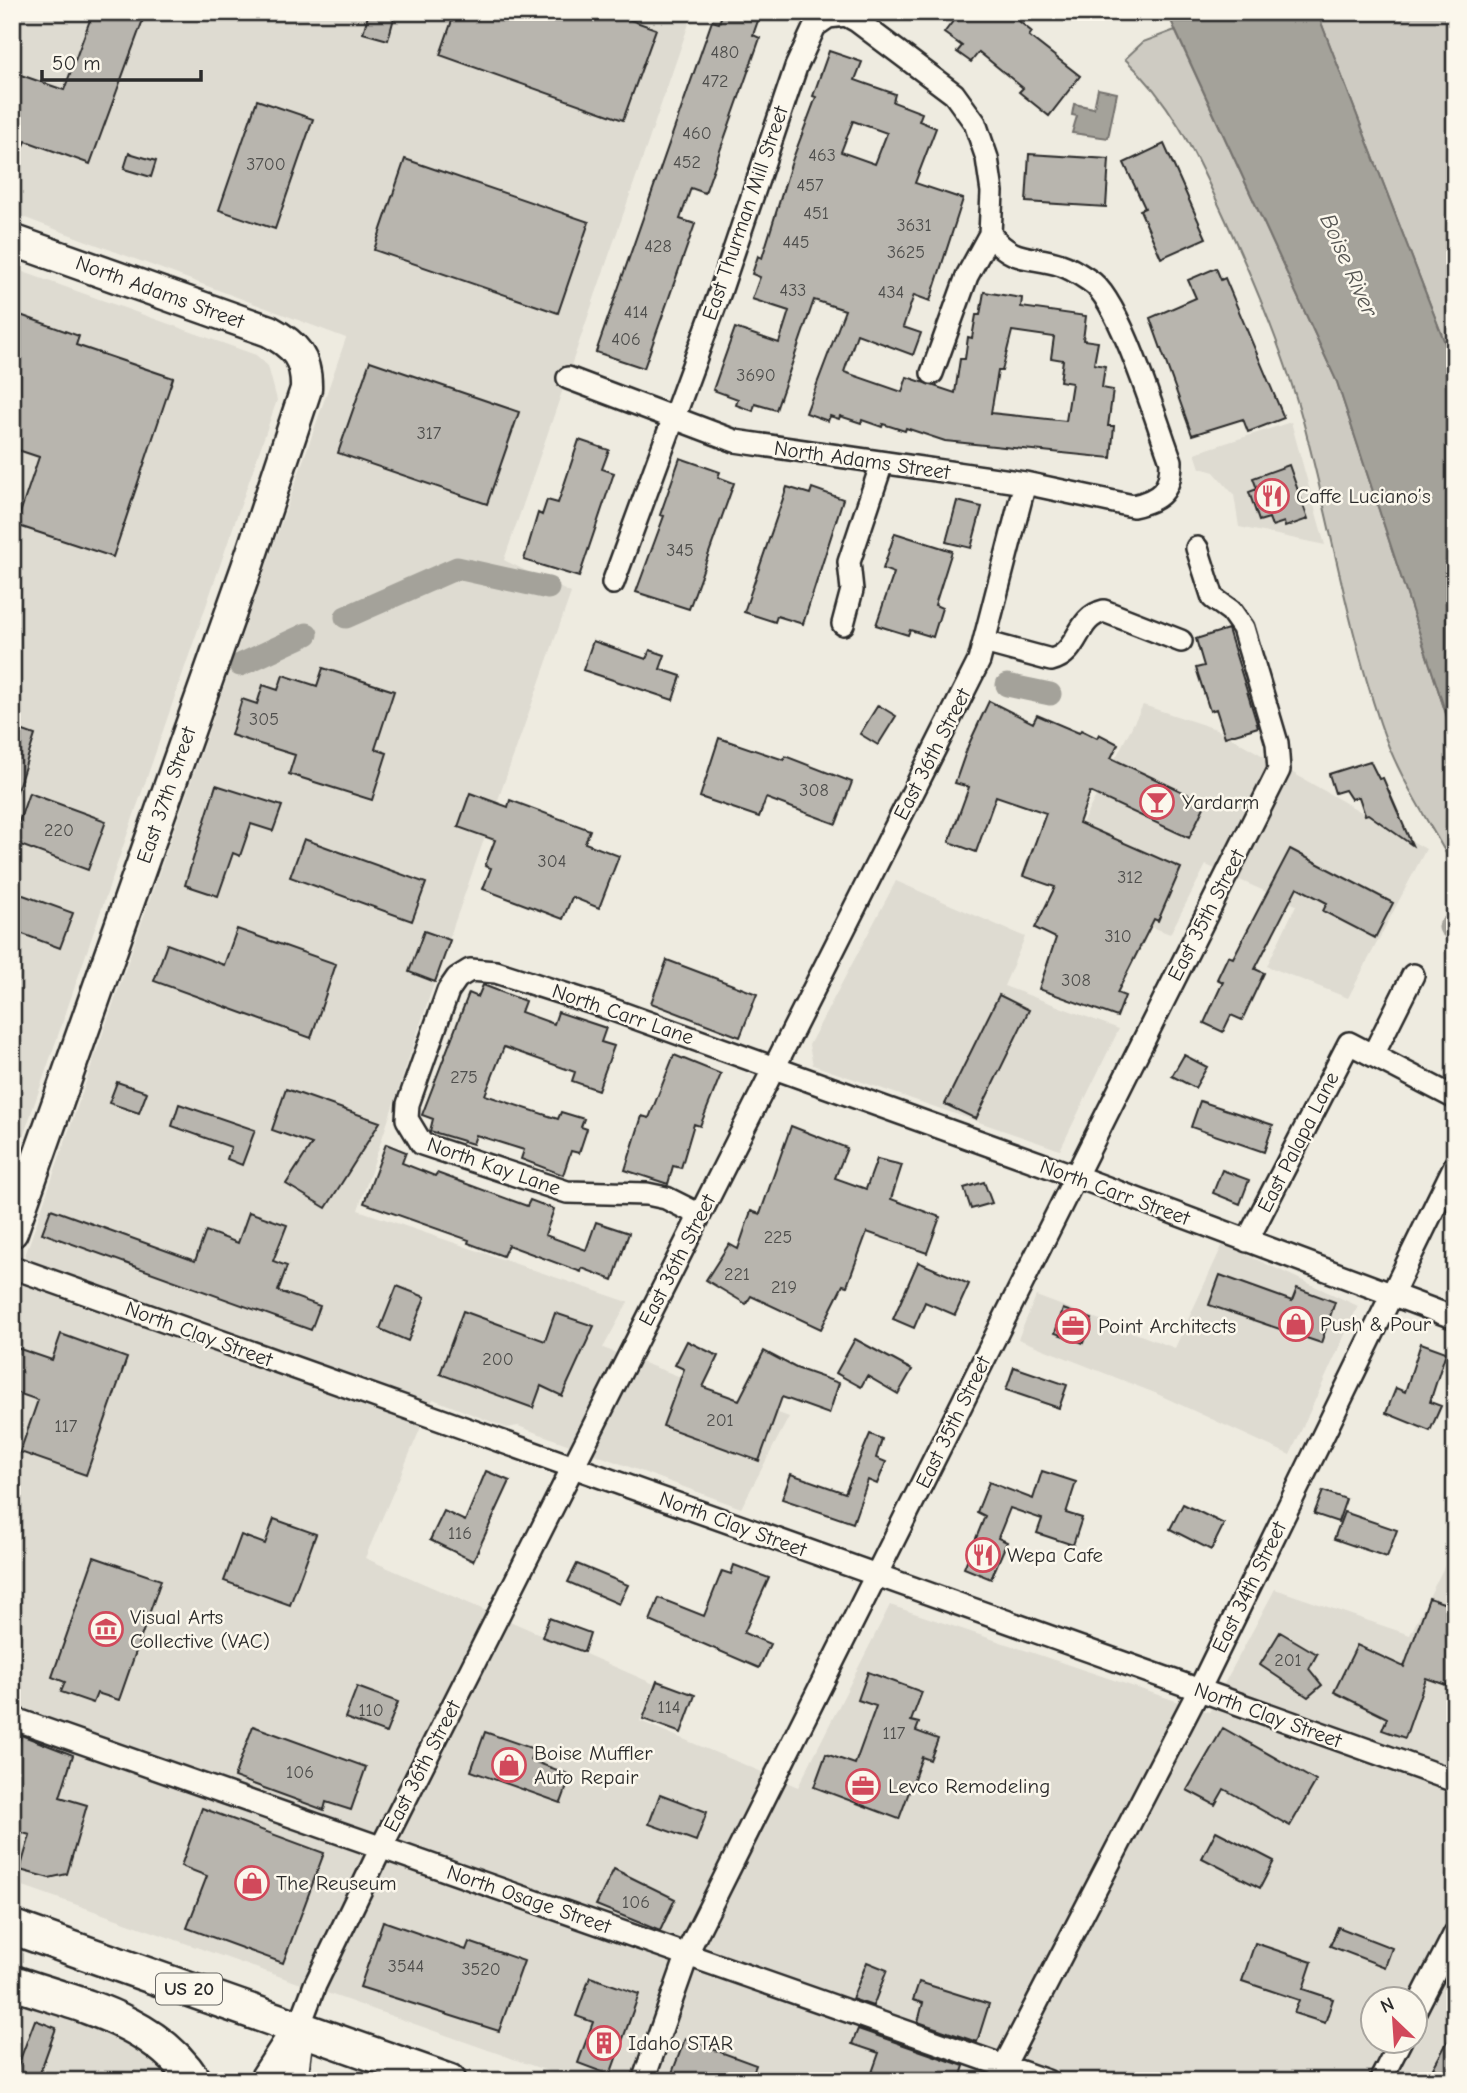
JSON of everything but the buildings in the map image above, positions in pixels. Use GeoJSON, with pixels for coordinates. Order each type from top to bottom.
{"type":"FeatureCollection","features":[{"type":"Feature","properties":{"kind":"main road","name":"US 20"},"geometry":{"type":"LineString","coordinates":[[12,1927],[449,2081]]}},
{"type":"Feature","properties":{"kind":"main road"},"geometry":{"type":"LineString","coordinates":[[12,1982],[134,2025],[182,2062],[194,2081]]}},
{"type":"Feature","properties":{"kind":"street"},"geometry":{"type":"LineString","coordinates":[[827,15],[846,15],[857,21],[954,94],[975,122],[987,158],[992,192],[990,234],[967,276],[932,373]]}},
{"type":"Feature","properties":{"kind":"street","name":"East Thurman Mill Street"},"geometry":{"type":"LineString","coordinates":[[612,583],[674,418],[796,67],[815,26],[827,15]]}},
{"type":"Feature","properties":{"kind":"street","name":"North Adams Street"},"geometry":{"type":"LineString","coordinates":[[568,378],[735,441],[1026,483],[1133,506],[1149,503],[1162,494],[1171,480],[1171,461],[1115,312],[1094,283],[1062,265],[1016,257],[999,246],[990,234]]}},
{"type":"Feature","properties":{"kind":"street","name":"North Adams Street"},"geometry":{"type":"LineString","coordinates":[[12,240],[269,331],[290,343],[301,356]]}},
{"type":"Feature","properties":{"kind":"street","name":"East 37th Street"},"geometry":{"type":"LineString","coordinates":[[12,1232],[283,460],[306,389],[306,371],[301,356]]}},
{"type":"Feature","properties":{"kind":"street"},"geometry":{"type":"LineString","coordinates":[[843,624],[852,590],[849,562],[882,463]]}},
{"type":"Feature","properties":{"kind":"street","name":"East 36th Street"},"geometry":{"type":"LineString","coordinates":[[299,2027],[314,1985],[381,1848],[979,661],[1026,483]]}},
{"type":"Feature","properties":{"kind":"street","name":"East 35th Street"},"geometry":{"type":"LineString","coordinates":[[643,2081],[687,1955],[1279,770],[1277,743],[1242,628],[1231,611],[1213,598],[1197,548]]}},
{"type":"Feature","properties":{"kind":"street"},"geometry":{"type":"LineString","coordinates":[[984,642],[1051,660],[1060,658],[1072,648],[1084,623],[1092,614],[1104,611],[1181,640]]}},
{"type":"Feature","properties":{"kind":"street","name":"North Carr Lane"},"geometry":{"type":"LineString","coordinates":[[412,1132],[407,1119],[408,1104],[448,991],[457,978],[470,970],[496,972],[603,1006],[774,1069]]}},
{"type":"Feature","properties":{"kind":"street"},"geometry":{"type":"LineString","coordinates":[[1413,975],[1373,1055],[1455,1098]]}},
{"type":"Feature","properties":{"kind":"street","name":"East Palapa Lane"},"geometry":{"type":"LineString","coordinates":[[1247,1241],[1349,1042],[1373,1055]]}},
{"type":"Feature","properties":{"kind":"street","name":"North Carr Street"},"geometry":{"type":"LineString","coordinates":[[774,1069],[1075,1176],[1455,1318]]}},
{"type":"Feature","properties":{"kind":"street","name":"North Kay Lane"},"geometry":{"type":"LineString","coordinates":[[412,1132],[422,1144],[432,1149],[545,1186],[567,1192],[647,1194],[666,1198],[700,1214]]}},
{"type":"Feature","properties":{"kind":"street","name":"East 34th Street"},"geometry":{"type":"LineString","coordinates":[[1002,2073],[1199,1690],[1455,1166]]}},
{"type":"Feature","properties":{"kind":"street","name":"North Clay Street"},"geometry":{"type":"LineString","coordinates":[[12,1268],[1455,1781]]}},
{"type":"Feature","properties":{"kind":"street","name":"North Osage Street"},"geometry":{"type":"LineString","coordinates":[[12,1718],[687,1955],[1002,2073],[1046,2081]]}},
{"type":"Feature","properties":{"kind":"street"},"geometry":{"type":"LineString","coordinates":[[1428,1987],[1455,1933]]}},
{"type":"Feature","properties":{"kind":"street"},"geometry":{"type":"LineString","coordinates":[[264,2081],[299,2027]]}},
{"type":"Feature","properties":{"kind":"street"},"geometry":{"type":"LineString","coordinates":[[292,2081],[299,2027]]}},
{"type":"Feature","properties":{"kind":"street"},"geometry":{"type":"LineString","coordinates":[[1380,2081],[1394,2054]]}},
{"type":"Feature","properties":{"kind":"shaded area"},"geometry":{"type":"Polygon","coordinates":[[[12,12],[693,12],[504,560],[571,593],[451,933],[358,1210],[628,1302],[603,1348],[789,1417],[741,1508],[518,1426],[507,1428],[433,1399],[365,1558],[654,1684],[640,1721],[798,1787],[890,1605],[1209,1712],[1275,1589],[1410,1635],[1455,1545],[1455,2081],[576,2081],[12,1882],[12,1293],[346,338],[12,213],[12,12]]]}},
{"type":"Feature","properties":{"kind":"shaded area"},"geometry":{"type":"Polygon","coordinates":[[[1317,12],[1455,12],[1455,369],[1317,12]]]}},
{"type":"Feature","properties":{"kind":"shaded area"},"geometry":{"type":"Polygon","coordinates":[[[1175,30],[1337,382],[1455,741],[1455,869],[1404,780],[1380,723],[1348,611],[1303,421],[1257,290],[1182,131],[1157,94],[1125,59],[1143,42],[1175,30]]]}},
{"type":"Feature","properties":{"kind":"shaded area"},"geometry":{"type":"Polygon","coordinates":[[[12,268],[256,355],[268,366],[277,400],[12,1169],[12,268]]]}},
{"type":"Feature","properties":{"kind":"shaded area"},"geometry":{"type":"Polygon","coordinates":[[[1291,422],[1325,545],[1239,527],[1234,495],[1214,472],[1200,468],[1195,453],[1291,422]]]}},
{"type":"Feature","properties":{"kind":"shaded area"},"geometry":{"type":"Polygon","coordinates":[[[1143,705],[1216,729],[1426,849],[1348,998],[1267,966],[1296,905],[1206,865],[1170,934],[1055,889],[1080,827],[1143,705]]]}},
{"type":"Feature","properties":{"kind":"shaded area"},"geometry":{"type":"Polygon","coordinates":[[[896,881],[1025,937],[1004,986],[1119,1029],[1060,1150],[813,1065],[809,1045],[896,881]]]}},
{"type":"Feature","properties":{"kind":"shaded area"},"geometry":{"type":"Polygon","coordinates":[[[1223,1244],[1358,1306],[1290,1455],[1155,1393],[1018,1339],[1036,1296],[1175,1348],[1223,1244]]]}},
{"type":"Feature","properties":{"kind":"shaded area"},"geometry":{"type":"Polygon","coordinates":[[[12,1997],[120,2032],[170,2073],[174,2081],[12,2081],[12,1997]]]}},
{"type":"Feature","properties":{"kind":"water","name":"Boise River"},"geometry":{"type":"Polygon","coordinates":[[[1167,12],[1317,12],[1455,369],[1455,741],[1337,382],[1167,12]]]}},
{"type":"Feature","properties":{"kind":"water"},"geometry":{"type":"Polygon","coordinates":[[[1098,89],[1117,93],[1108,138],[1072,133],[1077,116],[1072,115],[1074,104],[1094,108],[1098,89]]]}},
{"type":"Feature","properties":{"kind":"waterway"},"geometry":{"type":"LineString","coordinates":[[346,617],[457,568],[548,588]]}},
{"type":"Feature","properties":{"kind":"waterway"},"geometry":{"type":"LineString","coordinates":[[240,665],[307,634]]}},
{"type":"Feature","properties":{"kind":"waterway"},"geometry":{"type":"LineString","coordinates":[[1007,685],[1050,694]]}},
{"type":"Feature","properties":{"kind":"waterway"},"geometry":{"type":"LineString","coordinates":[[1450,927],[1455,929]]}},
{"type":"Feature","properties":{"kind":"place","name":"Caffe Luciano’s"},"geometry":{"type":"Point","coordinates":[1272,496]}},
{"type":"Feature","properties":{"kind":"place","name":"Yardarm"},"geometry":{"type":"Point","coordinates":[1157,802]}},
{"type":"Feature","properties":{"kind":"place","name":"Push & Pour"},"geometry":{"type":"Point","coordinates":[1296,1324]}},
{"type":"Feature","properties":{"kind":"place","name":"Point Architects"},"geometry":{"type":"Point","coordinates":[1073,1326]}},
{"type":"Feature","properties":{"kind":"place","name":"Wepa Cafe"},"geometry":{"type":"Point","coordinates":[983,1555]}},
{"type":"Feature","properties":{"kind":"place","name":"Visual Arts Collective (VAC)"},"geometry":{"type":"Point","coordinates":[106,1629]}},
{"type":"Feature","properties":{"kind":"place","name":"Boise Muffler Auto Repair"},"geometry":{"type":"Point","coordinates":[509,1765]}},
{"type":"Feature","properties":{"kind":"place","name":"Levco Remodeling"},"geometry":{"type":"Point","coordinates":[863,1786]}},
{"type":"Feature","properties":{"kind":"place","name":"The Reuseum"},"geometry":{"type":"Point","coordinates":[252,1883]}},
{"type":"Feature","properties":{"kind":"place","name":"Idaho STAR"},"geometry":{"type":"Point","coordinates":[604,2043]}}]}
